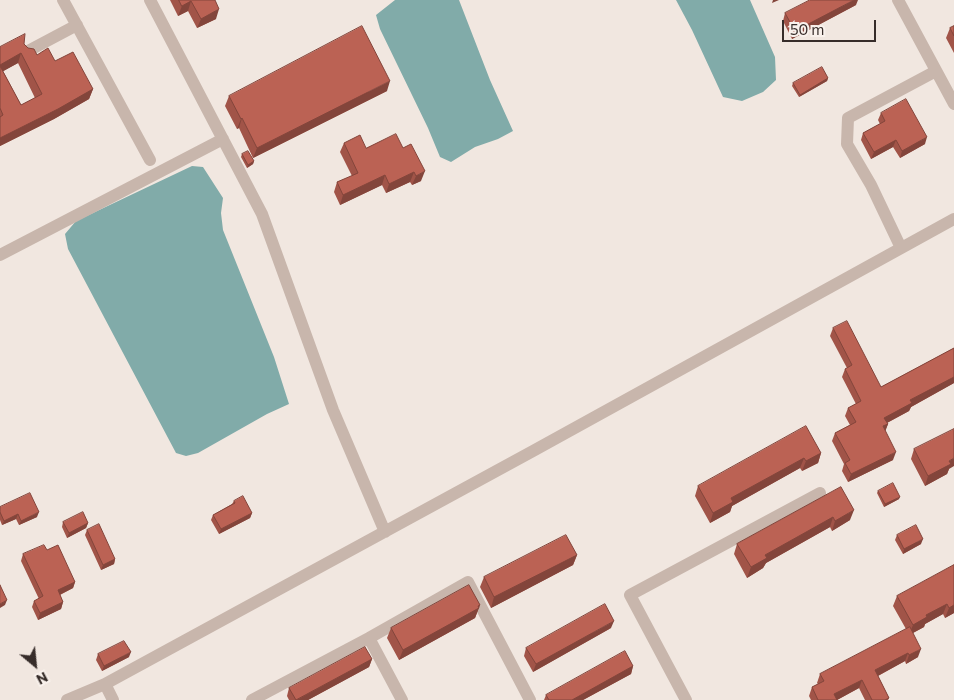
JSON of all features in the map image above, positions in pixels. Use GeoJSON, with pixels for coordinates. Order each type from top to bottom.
{"type":"FeatureCollection","features":[{"type":"Feature","properties":{"kind":"street"},"geometry":{"type":"LineString","coordinates":[[63,0],[150,160]]}},
{"type":"Feature","properties":{"kind":"street"},"geometry":{"type":"LineString","coordinates":[[150,0],[262,214],[333,410],[385,532]]}},
{"type":"Feature","properties":{"kind":"street"},"geometry":{"type":"LineString","coordinates":[[898,0],[954,104]]}},
{"type":"Feature","properties":{"kind":"street"},"geometry":{"type":"LineString","coordinates":[[28,51],[77,25]]}},
{"type":"Feature","properties":{"kind":"street"},"geometry":{"type":"LineString","coordinates":[[901,248],[871,185],[847,144],[848,118],[936,71]]}},
{"type":"Feature","properties":{"kind":"street"},"geometry":{"type":"LineString","coordinates":[[0,255],[223,138]]}},
{"type":"Feature","properties":{"kind":"street"},"geometry":{"type":"LineString","coordinates":[[67,700],[105,684],[954,219]]}},
{"type":"Feature","properties":{"kind":"street"},"geometry":{"type":"LineString","coordinates":[[686,700],[630,595],[820,493]]}},
{"type":"Feature","properties":{"kind":"street"},"geometry":{"type":"LineString","coordinates":[[252,700],[369,638],[468,582],[530,700]]}},
{"type":"Feature","properties":{"kind":"street"},"geometry":{"type":"LineString","coordinates":[[369,638],[402,700]]}},
{"type":"Feature","properties":{"kind":"street"},"geometry":{"type":"LineString","coordinates":[[105,684],[113,700]]}},
{"type":"Feature","properties":{"kind":"water"},"geometry":{"type":"Polygon","coordinates":[[[395,0],[459,0],[490,80],[513,131],[498,139],[475,147],[451,162],[440,157],[380,29],[376,15],[395,0]]]}},
{"type":"Feature","properties":{"kind":"water"},"geometry":{"type":"Polygon","coordinates":[[[676,0],[750,0],[775,57],[776,80],[763,92],[742,101],[723,97],[676,0]]]}},
{"type":"Feature","properties":{"kind":"water"},"geometry":{"type":"Polygon","coordinates":[[[192,166],[203,167],[223,198],[221,213],[223,230],[274,357],[289,404],[267,414],[198,453],[186,456],[176,453],[68,249],[65,234],[76,221],[192,166]]]}},
{"type":"Feature","properties":{"kind":"building"},"geometry":{"type":"Polygon","coordinates":[[[179,0],[215,0],[219,9],[201,19],[191,1],[182,6],[179,0]]]}},
{"type":"Feature","properties":{"kind":"building"},"geometry":{"type":"Polygon","coordinates":[[[810,0],[854,0],[795,31],[785,13],[810,0]]]}},
{"type":"Feature","properties":{"kind":"building"},"geometry":{"type":"Polygon","coordinates":[[[362,26],[390,81],[257,148],[229,96],[362,26]]]}},
{"type":"Feature","properties":{"kind":"building"},"geometry":{"type":"Polygon","coordinates":[[[954,26],[954,36],[950,28],[954,26]]]}},
{"type":"Feature","properties":{"kind":"building"},"geometry":{"type":"Polygon","coordinates":[[[25,34],[24,44],[28,48],[34,49],[37,55],[48,48],[55,61],[73,52],[93,89],[0,138],[0,117],[3,115],[0,108],[0,66],[21,105],[42,94],[21,53],[0,65],[0,47],[25,34]]]}},
{"type":"Feature","properties":{"kind":"building"},"geometry":{"type":"Polygon","coordinates":[[[822,67],[828,78],[800,95],[793,83],[822,67]]]}},
{"type":"Feature","properties":{"kind":"building"},"geometry":{"type":"Polygon","coordinates":[[[906,99],[927,137],[902,151],[896,140],[874,152],[863,133],[885,121],[881,113],[906,99]]]}},
{"type":"Feature","properties":{"kind":"building"},"geometry":{"type":"Polygon","coordinates":[[[396,134],[403,148],[411,144],[425,171],[416,176],[414,172],[389,184],[385,175],[343,195],[337,182],[358,173],[344,143],[360,135],[366,148],[396,134]]]}},
{"type":"Feature","properties":{"kind":"building"},"geometry":{"type":"Polygon","coordinates":[[[248,151],[254,161],[248,165],[242,154],[248,151]]]}},
{"type":"Feature","properties":{"kind":"building"},"geometry":{"type":"Polygon","coordinates":[[[847,321],[881,387],[954,348],[954,377],[910,400],[912,403],[884,418],[888,424],[883,426],[896,452],[851,474],[845,463],[850,460],[835,433],[856,422],[848,408],[861,401],[845,369],[852,365],[833,328],[847,321]]]}},
{"type":"Feature","properties":{"kind":"building"},"geometry":{"type":"Polygon","coordinates":[[[806,426],[821,453],[806,461],[804,458],[731,498],[733,502],[713,513],[698,486],[806,426]]]}},
{"type":"Feature","properties":{"kind":"building"},"geometry":{"type":"Polygon","coordinates":[[[954,429],[954,458],[949,461],[951,464],[928,476],[914,449],[954,429]]]}},
{"type":"Feature","properties":{"kind":"building"},"geometry":{"type":"Polygon","coordinates":[[[893,483],[900,497],[885,504],[878,491],[893,483]]]}},
{"type":"Feature","properties":{"kind":"building"},"geometry":{"type":"Polygon","coordinates":[[[841,487],[854,510],[835,521],[833,517],[765,555],[767,558],[751,567],[737,544],[841,487]]]}},
{"type":"Feature","properties":{"kind":"building"},"geometry":{"type":"Polygon","coordinates":[[[30,493],[39,512],[21,521],[18,514],[4,521],[0,507],[30,493]]]}},
{"type":"Feature","properties":{"kind":"building"},"geometry":{"type":"Polygon","coordinates":[[[243,496],[252,513],[221,529],[213,515],[235,503],[234,501],[243,496]]]}},
{"type":"Feature","properties":{"kind":"building"},"geometry":{"type":"Polygon","coordinates":[[[83,512],[88,523],[69,533],[63,522],[83,512]]]}},
{"type":"Feature","properties":{"kind":"building"},"geometry":{"type":"Polygon","coordinates":[[[99,524],[115,559],[103,565],[87,530],[99,524]]]}},
{"type":"Feature","properties":{"kind":"building"},"geometry":{"type":"Polygon","coordinates":[[[916,525],[923,539],[904,549],[897,535],[916,525]]]}},
{"type":"Feature","properties":{"kind":"building"},"geometry":{"type":"Polygon","coordinates":[[[566,535],[577,555],[494,597],[484,577],[566,535]]]}},
{"type":"Feature","properties":{"kind":"building"},"geometry":{"type":"Polygon","coordinates":[[[44,545],[47,550],[58,545],[75,582],[58,590],[63,602],[40,613],[34,601],[43,596],[23,554],[44,545]]]}},
{"type":"Feature","properties":{"kind":"building"},"geometry":{"type":"Polygon","coordinates":[[[954,565],[954,605],[949,608],[947,604],[926,615],[927,617],[913,625],[897,596],[954,565]]]}},
{"type":"Feature","properties":{"kind":"building"},"geometry":{"type":"Polygon","coordinates":[[[0,585],[7,600],[0,604],[0,585]]]}},
{"type":"Feature","properties":{"kind":"building"},"geometry":{"type":"Polygon","coordinates":[[[469,585],[480,605],[478,606],[479,608],[403,650],[391,628],[469,585]]]}},
{"type":"Feature","properties":{"kind":"building"},"geometry":{"type":"Polygon","coordinates":[[[605,604],[614,621],[536,664],[526,648],[605,604]]]}},
{"type":"Feature","properties":{"kind":"building"},"geometry":{"type":"Polygon","coordinates":[[[910,627],[921,649],[909,655],[908,653],[875,670],[889,698],[885,700],[872,700],[862,680],[834,694],[837,700],[818,700],[812,687],[824,681],[820,674],[910,627]]]}},
{"type":"Feature","properties":{"kind":"building"},"geometry":{"type":"Polygon","coordinates":[[[124,641],[131,652],[104,666],[98,654],[124,641]]]}},
{"type":"Feature","properties":{"kind":"building"},"geometry":{"type":"Polygon","coordinates":[[[365,647],[372,659],[296,700],[289,688],[365,647]]]}},
{"type":"Feature","properties":{"kind":"building"},"geometry":{"type":"Polygon","coordinates":[[[625,651],[633,666],[572,700],[549,700],[546,695],[625,651]]]}}]}
